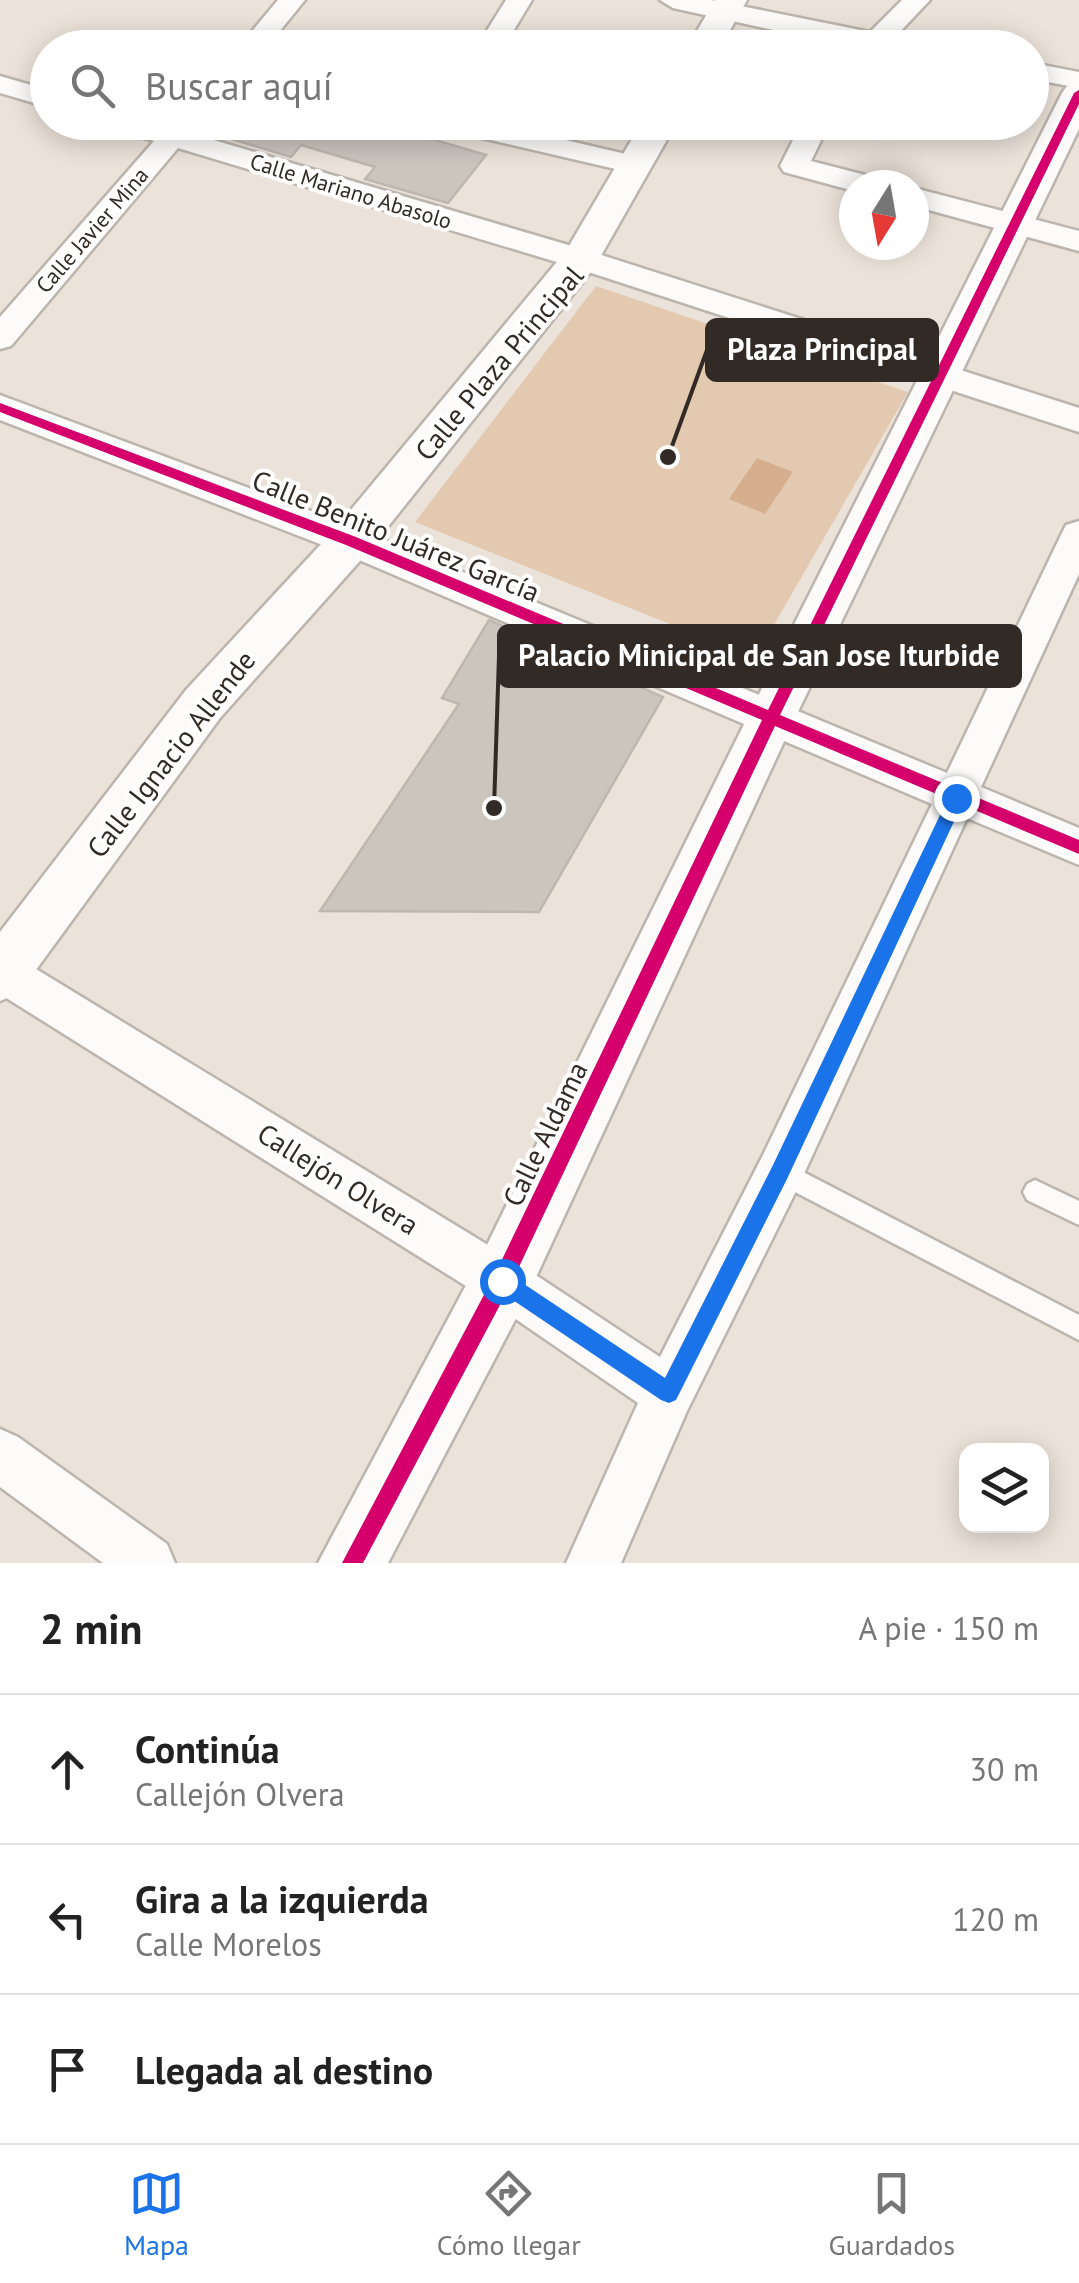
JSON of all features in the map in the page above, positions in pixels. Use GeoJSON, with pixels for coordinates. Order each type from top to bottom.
{"type":"FeatureCollection","features":[{"type":"Feature","properties":{"kind":"street"},"geometry":{"type":"LineString","coordinates":[[266,30],[292,0]]}},
{"type":"Feature","properties":{"kind":"street"},"geometry":{"type":"LineString","coordinates":[[501,30],[520,0]]}},
{"type":"Feature","properties":{"kind":"street"},"geometry":{"type":"LineString","coordinates":[[674,0],[728,6],[818,30]]}},
{"type":"Feature","properties":{"kind":"street"},"geometry":{"type":"LineString","coordinates":[[886,30],[917,0]]}},
{"type":"Feature","properties":{"kind":"street"},"geometry":{"type":"LineString","coordinates":[[714,30],[728,6]]}},
{"type":"Feature","properties":{"kind":"street"},"geometry":{"type":"LineString","coordinates":[[1049,74],[1079,80]]}},
{"type":"Feature","properties":{"kind":"street"},"geometry":{"type":"LineString","coordinates":[[0,84],[30,93]]}},
{"type":"Feature","properties":{"kind":"street"},"geometry":{"type":"LineString","coordinates":[[770,720],[1018,224],[1079,93]]}},
{"type":"Feature","properties":{"kind":"street","name":"Calle Javier Mina"},"geometry":{"type":"LineString","coordinates":[[0,338],[169,140]]}},
{"type":"Feature","properties":{"kind":"street","name":"Calle Mariano Abasolo"},"geometry":{"type":"LineString","coordinates":[[209,140],[581,259]]}},
{"type":"Feature","properties":{"kind":"street"},"geometry":{"type":"LineString","coordinates":[[528,140],[637,165]]}},
{"type":"Feature","properties":{"kind":"street"},"geometry":{"type":"LineString","coordinates":[[581,259],[650,140]]}},
{"type":"Feature","properties":{"kind":"street"},"geometry":{"type":"LineString","coordinates":[[805,140],[794,166],[839,178]]}},
{"type":"Feature","properties":{"kind":"street"},"geometry":{"type":"LineString","coordinates":[[929,201],[1079,241]]}},
{"type":"Feature","properties":{"kind":"street","name":"Calle Plaza Principal"},"geometry":{"type":"LineString","coordinates":[[351,540],[581,259],[1079,420]]}},
{"type":"Feature","properties":{"kind":"street","name":"Calle Benito Juárez García"},"geometry":{"type":"LineString","coordinates":[[0,407],[351,540],[770,720],[1079,846]]}},
{"type":"Feature","properties":{"kind":"street"},"geometry":{"type":"LineString","coordinates":[[593,1563],[669,1393],[780,1172],[1079,535]]}},
{"type":"Feature","properties":{"kind":"street","name":"Calle Ignacio Allende"},"geometry":{"type":"LineString","coordinates":[[1,974],[203,704],[351,540]]}},
{"type":"Feature","properties":{"kind":"street","name":"Calle Aldama"},"geometry":{"type":"LineString","coordinates":[[352,1563],[502,1281],[770,720]]}},
{"type":"Feature","properties":{"kind":"street","name":"Callejón Olvera"},"geometry":{"type":"LineString","coordinates":[[1,974],[502,1281],[669,1393]]}},
{"type":"Feature","properties":{"kind":"street"},"geometry":{"type":"LineString","coordinates":[[0,1454],[148,1563]]}},
{"type":"Feature","properties":{"kind":"lane"},"geometry":{"type":"LineString","coordinates":[[780,1172],[1079,1328]]}},
{"type":"Feature","properties":{"kind":"lane"},"geometry":{"type":"LineString","coordinates":[[1036,1192],[1079,1213]]}},
{"type":"Feature","properties":{"kind":"shaded area"},"geometry":{"type":"Polygon","coordinates":[[[596,286],[908,392],[755,658],[415,522],[596,286]]]}},
{"type":"Feature","properties":{"kind":"shaded area"},"geometry":{"type":"Polygon","coordinates":[[[757,458],[793,472],[765,514],[729,499],[757,458]]]}},
{"type":"Feature","properties":{"kind":"building"},"geometry":{"type":"Polygon","coordinates":[[[235,140],[435,140],[486,155],[448,203],[365,179],[375,167],[301,145],[291,157],[235,140]]]}},
{"type":"Feature","properties":{"kind":"building"},"geometry":{"type":"Polygon","coordinates":[[[489,620],[663,697],[539,912],[320,911],[459,704],[442,698],[489,620]]]}},
{"type":"Feature","properties":{"kind":"cycle path"},"geometry":{"type":"LineString","coordinates":[[352,1563],[502,1281],[770,720],[1079,93]]}},
{"type":"Feature","properties":{"kind":"cycle path"},"geometry":{"type":"LineString","coordinates":[[0,407],[351,541],[1079,847]]}},
{"type":"Feature","properties":{"kind":"place","name":"Plaza Principal"},"geometry":{"type":"Point","coordinates":[668,457]}},
{"type":"Feature","properties":{"kind":"place","name":"Palacio Minicipal de San Jose Iturbide"},"geometry":{"type":"Point","coordinates":[494,808]}},
{"type":"Feature","properties":{"kind":"route"},"geometry":{"type":"LineString","coordinates":[[502,1281],[669,1393],[780,1172],[956,798]]}}]}
